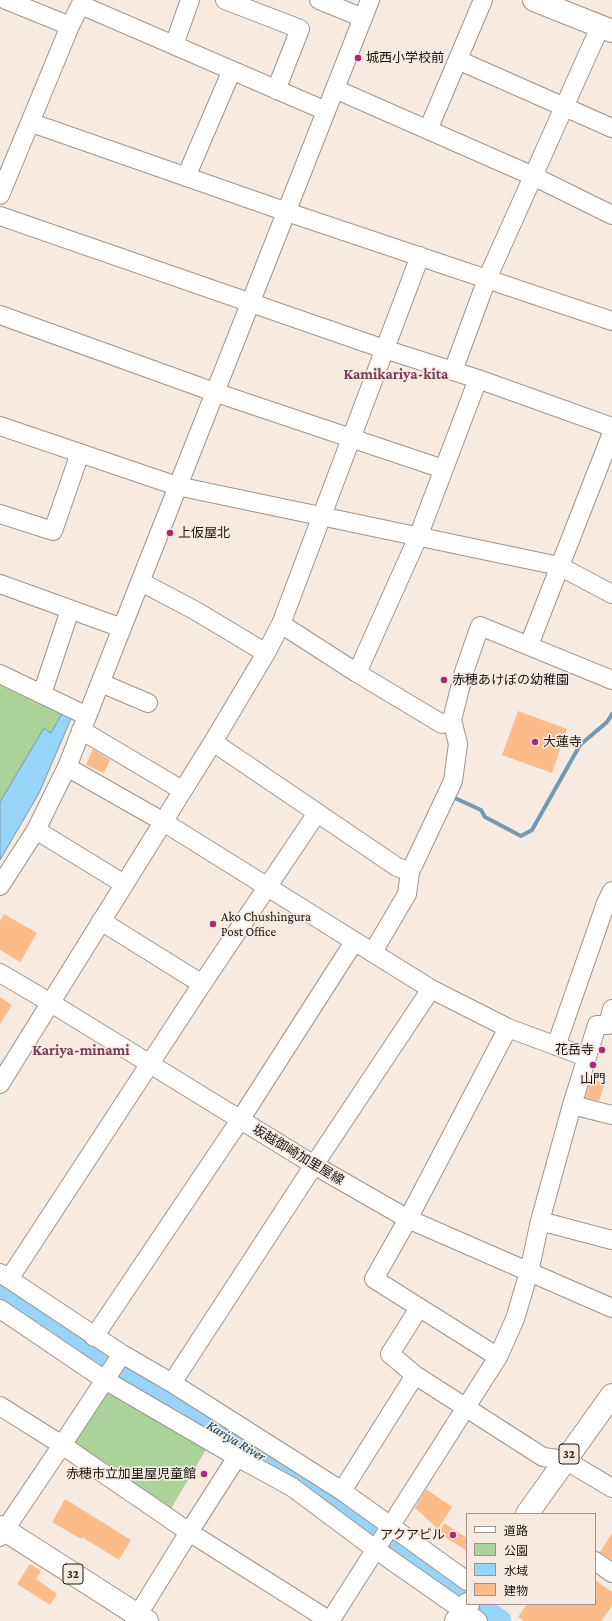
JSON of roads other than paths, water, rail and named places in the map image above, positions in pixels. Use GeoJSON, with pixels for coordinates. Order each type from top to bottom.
{"type":"FeatureCollection","features":[{"type":"Feature","properties":{"kind":"main road"},"geometry":{"type":"LineString","coordinates":[[534,0],[556,4],[606,29]]}},
{"type":"Feature","properties":{"kind":"main road","name":"32"},"geometry":{"type":"LineString","coordinates":[[528,1513],[612,1395]]}},
{"type":"Feature","properties":{"kind":"main road","name":"32"},"geometry":{"type":"LineString","coordinates":[[2,1532],[140,1619]]}},
{"type":"Feature","properties":{"kind":"street"},"geometry":{"type":"LineString","coordinates":[[6,0],[70,26]]}},
{"type":"Feature","properties":{"kind":"street"},"geometry":{"type":"LineString","coordinates":[[174,45],[190,0]]}},
{"type":"Feature","properties":{"kind":"street"},"geometry":{"type":"LineString","coordinates":[[224,0],[300,29],[276,90]]}},
{"type":"Feature","properties":{"kind":"street"},"geometry":{"type":"LineString","coordinates":[[319,0],[362,18]]}},
{"type":"Feature","properties":{"kind":"street"},"geometry":{"type":"LineString","coordinates":[[0,886],[36,830],[67,767],[370,0]]}},
{"type":"Feature","properties":{"kind":"street"},"geometry":{"type":"LineString","coordinates":[[428,130],[483,0]]}},
{"type":"Feature","properties":{"kind":"street"},"geometry":{"type":"LineString","coordinates":[[0,195],[32,123],[70,26],[82,2],[174,45],[326,111]]}},
{"type":"Feature","properties":{"kind":"street"},"geometry":{"type":"LineString","coordinates":[[453,371],[487,279],[564,106],[606,29]]}},
{"type":"Feature","properties":{"kind":"street"},"geometry":{"type":"LineString","coordinates":[[458,60],[612,128]]}},
{"type":"Feature","properties":{"kind":"street"},"geometry":{"type":"LineString","coordinates":[[186,177],[232,70]]}},
{"type":"Feature","properties":{"kind":"street"},"geometry":{"type":"LineString","coordinates":[[335,89],[533,176],[612,214]]}},
{"type":"Feature","properties":{"kind":"street"},"geometry":{"type":"LineString","coordinates":[[32,123],[287,212],[612,321]]}},
{"type":"Feature","properties":{"kind":"street"},"geometry":{"type":"LineString","coordinates":[[0,216],[384,349],[478,379],[612,427]]}},
{"type":"Feature","properties":{"kind":"street"},"geometry":{"type":"LineString","coordinates":[[0,1084],[162,821],[213,742],[266,653],[281,624],[420,256]]}},
{"type":"Feature","properties":{"kind":"street"},"geometry":{"type":"LineString","coordinates":[[0,315],[214,392],[443,469]]}},
{"type":"Feature","properties":{"kind":"street"},"geometry":{"type":"LineString","coordinates":[[357,673],[418,537],[478,379]]}},
{"type":"Feature","properties":{"kind":"street"},"geometry":{"type":"LineString","coordinates":[[0,426],[178,486],[559,566],[612,594]]}},
{"type":"Feature","properties":{"kind":"street"},"geometry":{"type":"LineString","coordinates":[[529,645],[612,433]]}},
{"type":"Feature","properties":{"kind":"street"},"geometry":{"type":"LineString","coordinates":[[0,514],[53,531],[80,453]]}},
{"type":"Feature","properties":{"kind":"street"},"geometry":{"type":"LineString","coordinates":[[141,582],[196,611],[266,653]]}},
{"type":"Feature","properties":{"kind":"street"},"geometry":{"type":"LineString","coordinates":[[0,584],[122,628]]}},
{"type":"Feature","properties":{"kind":"street"},"geometry":{"type":"LineString","coordinates":[[42,694],[70,610]]}},
{"type":"Feature","properties":{"kind":"street"},"geometry":{"type":"LineString","coordinates":[[281,624],[357,673],[442,724],[452,720]]}},
{"type":"Feature","properties":{"kind":"street"},"geometry":{"type":"LineString","coordinates":[[373,952],[407,894],[410,872],[454,781],[458,744],[452,720],[464,672],[480,626],[612,680]]}},
{"type":"Feature","properties":{"kind":"street"},"geometry":{"type":"LineString","coordinates":[[0,674],[42,694],[182,790]]}},
{"type":"Feature","properties":{"kind":"street"},"geometry":{"type":"LineString","coordinates":[[100,684],[148,703]]}},
{"type":"Feature","properties":{"kind":"street"},"geometry":{"type":"LineString","coordinates":[[213,742],[397,867],[410,872]]}},
{"type":"Feature","properties":{"kind":"street"},"geometry":{"type":"LineString","coordinates":[[67,767],[162,821],[431,989],[508,1028],[586,1057]]}},
{"type":"Feature","properties":{"kind":"street"},"geometry":{"type":"LineString","coordinates":[[317,813],[202,984],[150,1065],[5,1276],[94,1337],[172,1383],[342,1491],[466,1580]]}},
{"type":"Feature","properties":{"kind":"street"},"geometry":{"type":"LineString","coordinates":[[36,830],[124,884]]}},
{"type":"Feature","properties":{"kind":"street"},"geometry":{"type":"LineString","coordinates":[[556,1046],[604,932],[612,891]]}},
{"type":"Feature","properties":{"kind":"street"},"geometry":{"type":"LineString","coordinates":[[101,921],[202,984]]}},
{"type":"Feature","properties":{"kind":"street"},"geometry":{"type":"LineString","coordinates":[[94,1337],[240,1120],[354,942]]}},
{"type":"Feature","properties":{"kind":"street","name":"坂越御崎加里屋線"},"geometry":{"type":"LineString","coordinates":[[0,973],[51,1002],[150,1065],[314,1165],[408,1219],[612,1308]]}},
{"type":"Feature","properties":{"kind":"street"},"geometry":{"type":"LineString","coordinates":[[172,1383],[431,989]]}},
{"type":"Feature","properties":{"kind":"street"},"geometry":{"type":"LineString","coordinates":[[0,1406],[62,1445],[189,1532],[330,1621],[498,1358],[515,1319],[529,1272],[540,1221],[586,1057],[597,1025],[608,1025],[612,1009]]}},
{"type":"Feature","properties":{"kind":"street"},"geometry":{"type":"LineString","coordinates":[[498,1358],[374,1279],[408,1219],[508,1028]]}},
{"type":"Feature","properties":{"kind":"street"},"geometry":{"type":"LineString","coordinates":[[572,1105],[612,1115]]}},
{"type":"Feature","properties":{"kind":"street"},"geometry":{"type":"LineString","coordinates":[[540,1221],[612,1240]]}},
{"type":"Feature","properties":{"kind":"street"},"geometry":{"type":"LineString","coordinates":[[419,1308],[390,1354],[415,1375],[543,1457],[565,1460],[612,1488]]}},
{"type":"Feature","properties":{"kind":"street"},"geometry":{"type":"LineString","coordinates":[[0,1309],[105,1380],[237,1457],[292,1487],[466,1614]]}},
{"type":"Feature","properties":{"kind":"street"},"geometry":{"type":"LineString","coordinates":[[2,1532],[122,1354]]}},
{"type":"Feature","properties":{"kind":"street"},"geometry":{"type":"LineString","coordinates":[[342,1491],[415,1375]]}},
{"type":"Feature","properties":{"kind":"street"},"geometry":{"type":"LineString","coordinates":[[140,1619],[189,1532],[237,1457]]}},
{"type":"Feature","properties":{"kind":"street"},"geometry":{"type":"LineString","coordinates":[[596,1562],[612,1573]]}},
{"type":"Feature","properties":{"kind":"water"},"geometry":{"type":"Polygon","coordinates":[[[64,710],[73,714],[39,793],[0,860],[0,802],[44,728],[51,733],[64,710]]]}},
{"type":"Feature","properties":{"kind":"waterway"},"geometry":{"type":"LineString","coordinates":[[457,799],[481,810],[485,817],[521,836],[532,830],[580,745],[607,722],[612,714]]}},
{"type":"Feature","properties":{"kind":"waterway","name":"Kariya River"},"geometry":{"type":"LineString","coordinates":[[0,1289],[131,1378],[282,1468],[466,1598]]}},
{"type":"Feature","properties":{"kind":"waterway","name":"Kariya River"},"geometry":{"type":"LineString","coordinates":[[476,1605],[500,1621]]}},
{"type":"Feature","properties":{"kind":"place","name":"城西小学校前"},"geometry":{"type":"Point","coordinates":[358,58]}},
{"type":"Feature","properties":{"kind":"place","name":"上仮屋北"},"geometry":{"type":"Point","coordinates":[170,533]}},
{"type":"Feature","properties":{"kind":"place","name":"赤穂あけぼの幼稚園"},"geometry":{"type":"Point","coordinates":[444,680]}},
{"type":"Feature","properties":{"kind":"place","name":"大蓮寺"},"geometry":{"type":"Point","coordinates":[535,742]}},
{"type":"Feature","properties":{"kind":"place","name":"Ako Chushingura Post Office"},"geometry":{"type":"Point","coordinates":[213,924]}},
{"type":"Feature","properties":{"kind":"place","name":"花岳寺"},"geometry":{"type":"Point","coordinates":[602,1050]}},
{"type":"Feature","properties":{"kind":"place","name":"山門"},"geometry":{"type":"Point","coordinates":[593,1065]}},
{"type":"Feature","properties":{"kind":"place","name":"赤穂市立加里屋児童館"},"geometry":{"type":"Point","coordinates":[204,1474]}},
{"type":"Feature","properties":{"kind":"place","name":"アクアビル"},"geometry":{"type":"Point","coordinates":[453,1535]}},
{"type":"Feature","properties":{"kind":"district","name":"Kamikariya-kita"},"geometry":{"type":"Point","coordinates":[396,374]}},
{"type":"Feature","properties":{"kind":"district","name":"Kariya-minami"},"geometry":{"type":"Point","coordinates":[81,1050]}}]}
